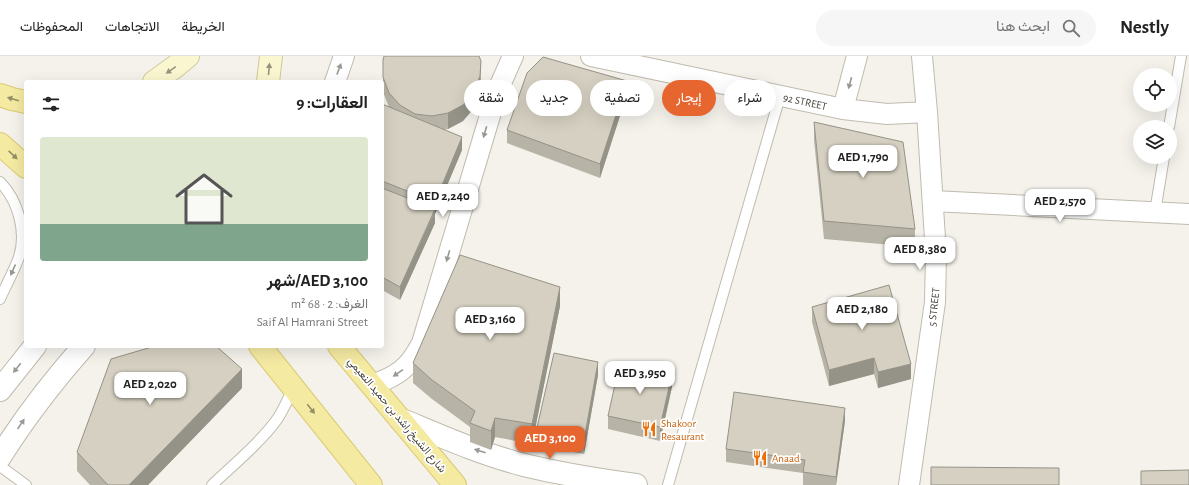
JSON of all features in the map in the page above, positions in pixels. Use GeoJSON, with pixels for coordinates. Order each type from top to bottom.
{"type":"FeatureCollection","features":[{"type":"Feature","properties":{"kind":"main road"},"geometry":{"type":"LineString","coordinates":[[157,80],[188,56]]}},
{"type":"Feature","properties":{"kind":"main road"},"geometry":{"type":"LineString","coordinates":[[268,80],[271,56]]}},
{"type":"Feature","properties":{"kind":"main road"},"geometry":{"type":"LineString","coordinates":[[0,95],[24,102]]}},
{"type":"Feature","properties":{"kind":"main road"},"geometry":{"type":"LineString","coordinates":[[0,144],[24,164]]}},
{"type":"Feature","properties":{"kind":"main road"},"geometry":{"type":"LineString","coordinates":[[262,348],[371,485]]}},
{"type":"Feature","properties":{"kind":"main road","name":"شارع الشيخ راشد بن حميد النعيمي"},"geometry":{"type":"LineString","coordinates":[[341,348],[455,485]]}},
{"type":"Feature","properties":{"kind":"street"},"geometry":{"type":"LineString","coordinates":[[336,80],[344,56]]}},
{"type":"Feature","properties":{"kind":"street"},"geometry":{"type":"LineString","coordinates":[[372,386],[388,380],[402,371],[414,358],[422,343],[497,92],[505,70],[513,56]]}},
{"type":"Feature","properties":{"kind":"street","name":"92 STREET"},"geometry":{"type":"LineString","coordinates":[[591,56],[842,109],[887,114],[927,112]]}},
{"type":"Feature","properties":{"kind":"street"},"geometry":{"type":"LineString","coordinates":[[842,109],[857,56]]}},
{"type":"Feature","properties":{"kind":"street","name":"5 STREET"},"geometry":{"type":"LineString","coordinates":[[909,485],[936,302],[936,255],[933,201],[922,56]]}},
{"type":"Feature","properties":{"kind":"street"},"geometry":{"type":"LineString","coordinates":[[933,201],[1189,214]]}},
{"type":"Feature","properties":{"kind":"street"},"geometry":{"type":"LineString","coordinates":[[0,390],[33,348]]}},
{"type":"Feature","properties":{"kind":"street"},"geometry":{"type":"LineString","coordinates":[[0,457],[30,411],[48,387],[82,348]]}},
{"type":"Feature","properties":{"kind":"street"},"geometry":{"type":"LineString","coordinates":[[400,419],[460,444],[522,464],[572,476],[636,485]]}},
{"type":"Feature","properties":{"kind":"street"},"geometry":{"type":"LineString","coordinates":[[541,485],[555,476],[572,476]]}},
{"type":"Feature","properties":{"kind":"lane"},"geometry":{"type":"LineString","coordinates":[[1170,120],[1182,56]]}},
{"type":"Feature","properties":{"kind":"lane"},"geometry":{"type":"LineString","coordinates":[[668,485],[780,96]]}},
{"type":"Feature","properties":{"kind":"lane"},"geometry":{"type":"LineString","coordinates":[[1155,212],[1163,164]]}},
{"type":"Feature","properties":{"kind":"lane"},"geometry":{"type":"LineString","coordinates":[[0,182],[18,209],[22,232],[19,256],[0,299]]}},
{"type":"Feature","properties":{"kind":"lane"},"geometry":{"type":"LineString","coordinates":[[212,485],[267,431],[284,408],[293,387]]}},
{"type":"Feature","properties":{"kind":"lane"},"geometry":{"type":"LineString","coordinates":[[0,466],[26,485]]}},
{"type":"Feature","properties":{"kind":"building"},"geometry":{"type":"Polygon","coordinates":[[[384,56],[479,56],[481,61],[480,76],[478,80],[464,80],[463,105],[448,113],[432,116],[415,114],[400,105],[389,93],[383,77],[384,56]]]}},
{"type":"Feature","properties":{"kind":"building"},"geometry":{"type":"Polygon","coordinates":[[[543,57],[624,80],[590,80],[590,116],[616,116],[600,164],[507,130],[512,116],[518,116],[518,99],[527,73],[543,57]]]}},
{"type":"Feature","properties":{"kind":"building"},"geometry":{"type":"Polygon","coordinates":[[[384,105],[462,137],[435,202],[384,182],[384,105]]]}},
{"type":"Feature","properties":{"kind":"building"},"geometry":{"type":"Polygon","coordinates":[[[814,122],[903,142],[915,229],[824,221],[814,122]]]}},
{"type":"Feature","properties":{"kind":"building"},"geometry":{"type":"Polygon","coordinates":[[[384,189],[435,209],[400,287],[384,278],[384,189]]]}},
{"type":"Feature","properties":{"kind":"building"},"geometry":{"type":"Polygon","coordinates":[[[460,255],[560,287],[532,424],[495,418],[491,431],[470,423],[475,411],[432,380],[413,363],[460,255]]]}},
{"type":"Feature","properties":{"kind":"building"},"geometry":{"type":"Polygon","coordinates":[[[889,285],[911,364],[878,372],[874,358],[829,370],[812,307],[889,285]]]}},
{"type":"Feature","properties":{"kind":"building"},"geometry":{"type":"Polygon","coordinates":[[[148,348],[218,348],[242,369],[129,485],[108,485],[77,452],[111,359],[148,348]]]}},
{"type":"Feature","properties":{"kind":"building"},"geometry":{"type":"Polygon","coordinates":[[[554,353],[598,362],[584,440],[536,432],[554,353]]]}},
{"type":"Feature","properties":{"kind":"building"},"geometry":{"type":"Polygon","coordinates":[[[620,362],[672,374],[660,427],[608,416],[620,362]]]}},
{"type":"Feature","properties":{"kind":"building"},"geometry":{"type":"Polygon","coordinates":[[[734,392],[845,408],[836,477],[803,472],[805,460],[726,449],[734,392]]]}},
{"type":"Feature","properties":{"kind":"building"},"geometry":{"type":"Polygon","coordinates":[[[931,467],[1059,468],[1059,485],[931,485],[931,467]]]}},
{"type":"Feature","properties":{"kind":"building"},"geometry":{"type":"Polygon","coordinates":[[[1189,470],[1189,485],[1141,485],[1141,471],[1189,470]]]}},
{"type":"Feature","properties":{"kind":"place","name":"Shakoor Resaurant"},"geometry":{"type":"Point","coordinates":[649,429]}},
{"type":"Feature","properties":{"kind":"place","name":"Anaad"},"geometry":{"type":"Point","coordinates":[760,458]}}]}
